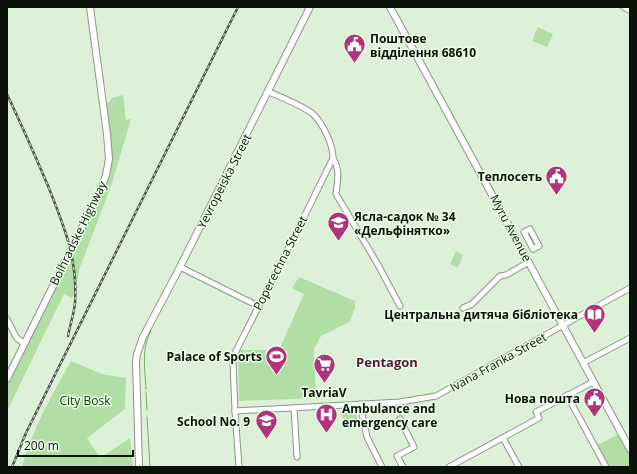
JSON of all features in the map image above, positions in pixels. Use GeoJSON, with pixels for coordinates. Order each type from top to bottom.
{"type":"FeatureCollection","features":[{"type":"Feature","properties":{"kind":"main road","name":"Bolhradske Highway"},"geometry":{"type":"LineString","coordinates":[[7,379],[101,189],[107,171],[109,159],[107,134],[90,7]]}},
{"type":"Feature","properties":{"kind":"main road","name":"Yevropeiska Street"},"geometry":{"type":"LineString","coordinates":[[140,467],[137,354],[143,337],[269,92],[310,7]]}},
{"type":"Feature","properties":{"kind":"main road","name":"Myru Avenue"},"geometry":{"type":"LineString","coordinates":[[390,7],[630,449]]}},
{"type":"Feature","properties":{"kind":"main road"},"geometry":{"type":"LineString","coordinates":[[624,7],[630,10]]}},
{"type":"Feature","properties":{"kind":"street"},"geometry":{"type":"LineString","coordinates":[[269,92],[312,114],[325,130],[332,150],[332,158],[335,163],[339,179],[336,185],[336,194],[400,306]]}},
{"type":"Feature","properties":{"kind":"street","name":"Poperechna Street"},"geometry":{"type":"LineString","coordinates":[[239,467],[235,411],[234,353],[310,205],[332,158]]}},
{"type":"Feature","properties":{"kind":"street"},"geometry":{"type":"LineString","coordinates":[[463,308],[472,304],[500,276],[506,275],[529,262]]}},
{"type":"Feature","properties":{"kind":"street"},"geometry":{"type":"LineString","coordinates":[[180,267],[258,306]]}},
{"type":"Feature","properties":{"kind":"street","name":"Ivana Franka Street"},"geometry":{"type":"LineString","coordinates":[[235,411],[400,402],[429,398],[441,394],[630,288]]}},
{"type":"Feature","properties":{"kind":"street"},"geometry":{"type":"LineString","coordinates":[[7,319],[16,337],[24,344]]}},
{"type":"Feature","properties":{"kind":"street"},"geometry":{"type":"LineString","coordinates":[[583,363],[630,338]]}},
{"type":"Feature","properties":{"kind":"street"},"geometry":{"type":"LineString","coordinates":[[449,467],[539,418],[536,412],[593,382]]}},
{"type":"Feature","properties":{"kind":"street"},"geometry":{"type":"LineString","coordinates":[[567,395],[606,467]]}},
{"type":"Feature","properties":{"kind":"street"},"geometry":{"type":"LineString","coordinates":[[360,404],[366,437],[382,467]]}},
{"type":"Feature","properties":{"kind":"street"},"geometry":{"type":"LineString","coordinates":[[294,408],[297,457]]}},
{"type":"Feature","properties":{"kind":"street"},"geometry":{"type":"LineString","coordinates":[[400,419],[414,447],[397,456],[403,467]]}},
{"type":"Feature","properties":{"kind":"street"},"geometry":{"type":"LineString","coordinates":[[503,438],[519,467]]}},
{"type":"Feature","properties":{"kind":"green space"},"geometry":{"type":"Polygon","coordinates":[[[538,27],[553,34],[547,47],[532,41],[538,27]]]}},
{"type":"Feature","properties":{"kind":"green space"},"geometry":{"type":"Polygon","coordinates":[[[123,95],[126,120],[131,119],[111,186],[80,267],[75,293],[72,298],[64,294],[7,411],[7,386],[109,172],[106,105],[112,98],[123,95]]]}},
{"type":"Feature","properties":{"kind":"green space"},"geometry":{"type":"Polygon","coordinates":[[[456,251],[463,255],[458,268],[450,264],[456,251]]]}},
{"type":"Feature","properties":{"kind":"green space"},"geometry":{"type":"Polygon","coordinates":[[[299,277],[355,301],[355,308],[349,322],[321,336],[314,349],[316,398],[239,401],[238,352],[240,350],[279,350],[304,294],[292,288],[299,277]]]}},
{"type":"Feature","properties":{"kind":"green space","name":"City Bosk"},"geometry":{"type":"Polygon","coordinates":[[[71,361],[102,374],[126,378],[125,409],[87,438],[100,458],[130,438],[133,467],[22,467],[37,426],[71,361]]]}},
{"type":"Feature","properties":{"kind":"green space"},"geometry":{"type":"Polygon","coordinates":[[[356,412],[358,425],[350,429],[340,413],[356,412]]]}},
{"type":"Feature","properties":{"kind":"green space"},"geometry":{"type":"Polygon","coordinates":[[[619,434],[630,452],[630,467],[607,467],[596,446],[619,434]]]}},
{"type":"Feature","properties":{"kind":"waterway"},"geometry":{"type":"LineString","coordinates":[[146,389],[145,352],[151,331]]}},
{"type":"Feature","properties":{"kind":"waterway"},"geometry":{"type":"LineString","coordinates":[[146,392],[147,410]]}},
{"type":"Feature","properties":{"kind":"waterway"},"geometry":{"type":"LineString","coordinates":[[147,417],[150,467]]}},
{"type":"Feature","properties":{"kind":"railway"},"geometry":{"type":"LineString","coordinates":[[12,467],[26,433],[238,7]]}},
{"type":"Feature","properties":{"kind":"railway"},"geometry":{"type":"LineString","coordinates":[[7,94],[48,186],[69,243],[74,272],[75,303],[68,336]]}},
{"type":"Feature","properties":{"kind":"place","name":"Поштове відділення 68610"},"geometry":{"type":"Point","coordinates":[354,64]}},
{"type":"Feature","properties":{"kind":"place","name":"Теплосеть"},"geometry":{"type":"Point","coordinates":[557,196]}},
{"type":"Feature","properties":{"kind":"place","name":"Ясла-садок № 34 «Дельфінятко»"},"geometry":{"type":"Point","coordinates":[339,242]}},
{"type":"Feature","properties":{"kind":"place","name":"Центральна дитяча бібліотека"},"geometry":{"type":"Point","coordinates":[594,334]}},
{"type":"Feature","properties":{"kind":"place","name":"Palace of Sports"},"geometry":{"type":"Point","coordinates":[277,376]}},
{"type":"Feature","properties":{"kind":"place","name":"TavriaV"},"geometry":{"type":"Point","coordinates":[324,384]}},
{"type":"Feature","properties":{"kind":"place","name":"Нова пошта"},"geometry":{"type":"Point","coordinates":[595,418]}},
{"type":"Feature","properties":{"kind":"place","name":"Ambulance and emergency care"},"geometry":{"type":"Point","coordinates":[326,434]}},
{"type":"Feature","properties":{"kind":"place","name":"School No. 9"},"geometry":{"type":"Point","coordinates":[266,440]}},
{"type":"Feature","properties":{"kind":"district","name":"Pentagon"},"geometry":{"type":"Point","coordinates":[387,362]}}]}
